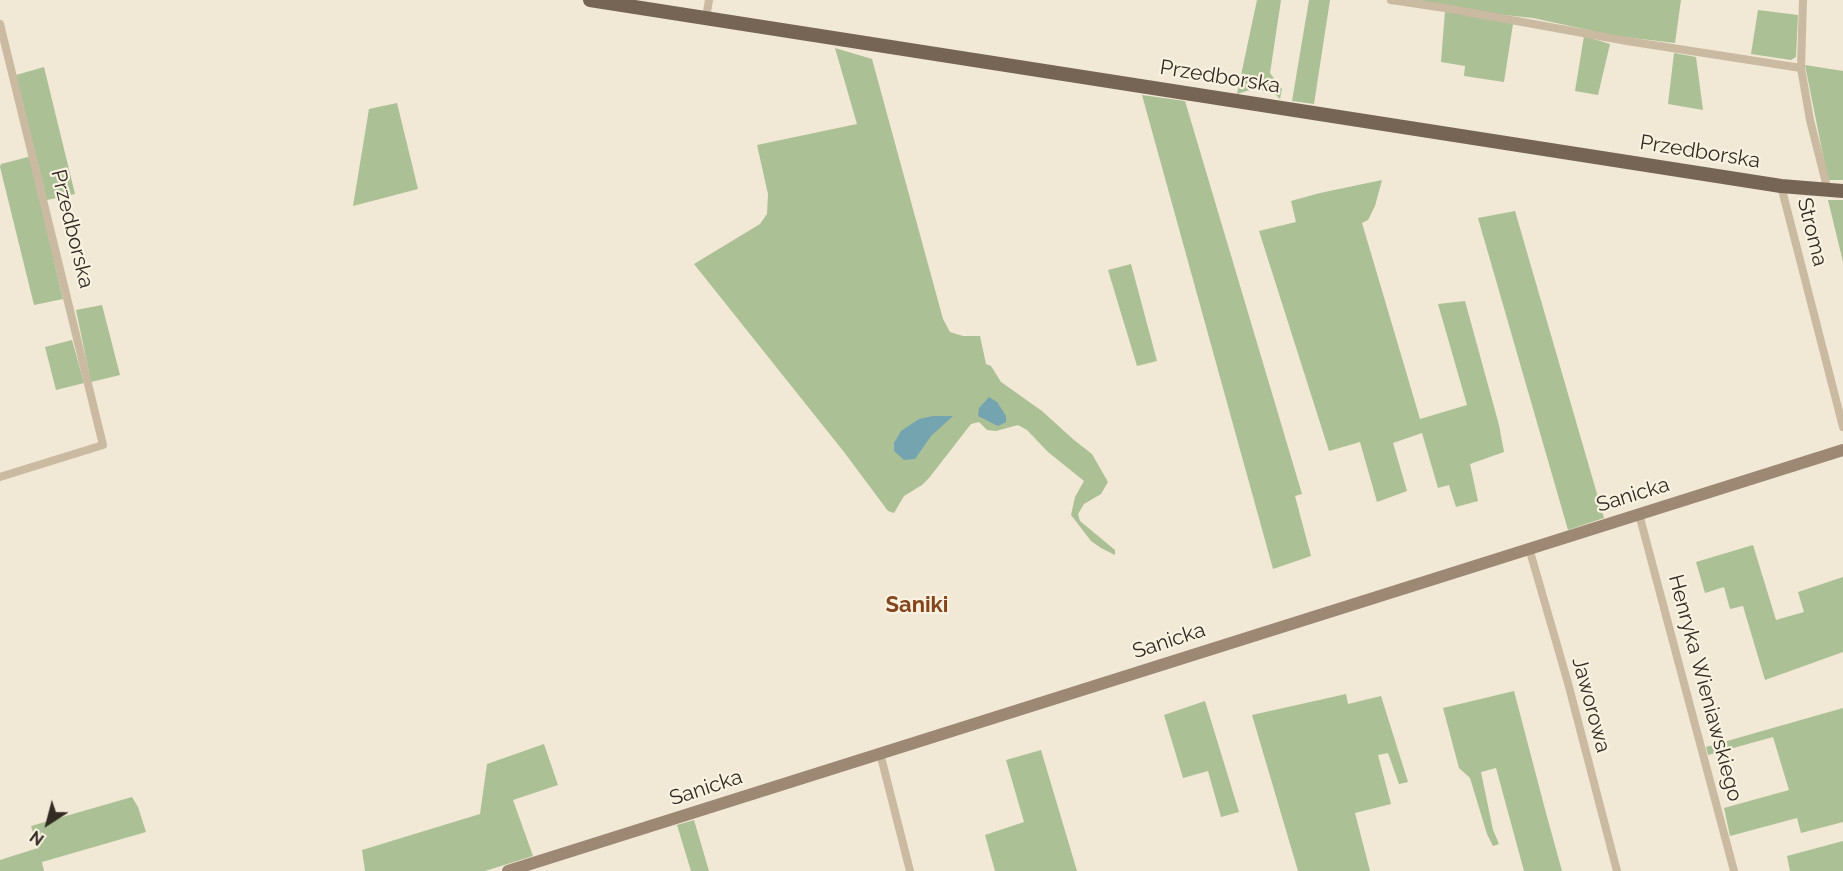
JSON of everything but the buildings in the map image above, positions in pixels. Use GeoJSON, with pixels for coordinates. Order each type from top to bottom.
{"type":"FeatureCollection","features":[{"type":"Feature","properties":{"kind":"main road","name":"Przedborska"},"geometry":{"type":"LineString","coordinates":[[591,0],[1781,186],[1843,191]]}},
{"type":"Feature","properties":{"kind":"street"},"geometry":{"type":"LineString","coordinates":[[706,18],[709,0]]}},
{"type":"Feature","properties":{"kind":"street"},"geometry":{"type":"LineString","coordinates":[[1391,0],[1627,41],[1801,68]]}},
{"type":"Feature","properties":{"kind":"street"},"geometry":{"type":"LineString","coordinates":[[1803,0],[1801,68],[1810,120],[1828,191]]}},
{"type":"Feature","properties":{"kind":"street","name":"Przedborska"},"geometry":{"type":"LineString","coordinates":[[0,24],[103,445],[0,477]]}},
{"type":"Feature","properties":{"kind":"street","name":"Stroma"},"geometry":{"type":"LineString","coordinates":[[1781,186],[1843,427]]}},
{"type":"Feature","properties":{"kind":"street","name":"Sanicka"},"geometry":{"type":"LineString","coordinates":[[508,871],[1843,450]]}},
{"type":"Feature","properties":{"kind":"street","name":"Henryka Wieniawskiego"},"geometry":{"type":"LineString","coordinates":[[1639,514],[1734,871]]}},
{"type":"Feature","properties":{"kind":"street","name":"Jaworowa"},"geometry":{"type":"LineString","coordinates":[[1529,548],[1568,683],[1617,871]]}},
{"type":"Feature","properties":{"kind":"street"},"geometry":{"type":"LineString","coordinates":[[880,753],[910,871]]}},
{"type":"Feature","properties":{"kind":"green space"},"geometry":{"type":"Polygon","coordinates":[[[1257,0],[1281,0],[1270,73],[1282,89],[1280,99],[1273,92],[1253,89],[1237,94],[1257,0]]]}},
{"type":"Feature","properties":{"kind":"green space"},"geometry":{"type":"Polygon","coordinates":[[[1309,0],[1330,0],[1314,104],[1292,101],[1309,0]]]}},
{"type":"Feature","properties":{"kind":"green space"},"geometry":{"type":"Polygon","coordinates":[[[1417,0],[1681,0],[1675,43],[1616,36],[1533,18],[1494,14],[1417,0]]]}},
{"type":"Feature","properties":{"kind":"green space"},"geometry":{"type":"Polygon","coordinates":[[[1758,10],[1798,15],[1796,57],[1791,60],[1751,54],[1758,10]]]}},
{"type":"Feature","properties":{"kind":"green space"},"geometry":{"type":"Polygon","coordinates":[[[1445,11],[1513,24],[1504,82],[1464,76],[1465,66],[1441,62],[1445,11]]]}},
{"type":"Feature","properties":{"kind":"green space"},"geometry":{"type":"Polygon","coordinates":[[[1584,36],[1610,44],[1598,95],[1575,91],[1584,36]]]}},
{"type":"Feature","properties":{"kind":"green space"},"geometry":{"type":"Polygon","coordinates":[[[835,48],[872,59],[943,319],[950,332],[963,336],[980,336],[986,364],[991,366],[1001,382],[1042,411],[1092,454],[1108,482],[1101,494],[1084,504],[1078,514],[1080,521],[1115,550],[1115,555],[1091,541],[1071,515],[1075,497],[1084,481],[1048,452],[1027,430],[1018,425],[996,431],[987,430],[979,422],[971,424],[929,478],[904,496],[894,513],[888,511],[844,452],[694,264],[760,224],[767,214],[768,194],[757,145],[857,124],[835,48]]]}},
{"type":"Feature","properties":{"kind":"green space"},"geometry":{"type":"Polygon","coordinates":[[[1674,53],[1696,57],[1703,110],[1668,104],[1674,53]]]}},
{"type":"Feature","properties":{"kind":"green space"},"geometry":{"type":"Polygon","coordinates":[[[1805,65],[1843,71],[1843,180],[1828,180],[1805,65]]]}},
{"type":"Feature","properties":{"kind":"green space"},"geometry":{"type":"Polygon","coordinates":[[[44,67],[75,194],[47,200],[16,75],[44,67]]]}},
{"type":"Feature","properties":{"kind":"green space"},"geometry":{"type":"Polygon","coordinates":[[[1142,95],[1185,101],[1302,494],[1295,496],[1311,556],[1273,569],[1142,95]]]}},
{"type":"Feature","properties":{"kind":"green space"},"geometry":{"type":"Polygon","coordinates":[[[397,103],[418,189],[353,206],[369,109],[397,103]]]}},
{"type":"Feature","properties":{"kind":"green space"},"geometry":{"type":"Polygon","coordinates":[[[28,157],[63,299],[34,305],[0,167],[1,164],[28,157]]]}},
{"type":"Feature","properties":{"kind":"green space"},"geometry":{"type":"Polygon","coordinates":[[[1382,180],[1375,206],[1368,220],[1362,223],[1420,419],[1467,405],[1438,304],[1465,301],[1499,425],[1504,452],[1470,464],[1478,501],[1456,507],[1449,485],[1438,488],[1422,433],[1393,443],[1407,491],[1377,502],[1360,442],[1329,451],[1259,231],[1296,222],[1291,201],[1382,180]]]}},
{"type":"Feature","properties":{"kind":"green space"},"geometry":{"type":"Polygon","coordinates":[[[1828,200],[1843,200],[1843,262],[1828,200]]]}},
{"type":"Feature","properties":{"kind":"green space"},"geometry":{"type":"Polygon","coordinates":[[[1515,211],[1604,518],[1568,530],[1478,218],[1515,211]]]}},
{"type":"Feature","properties":{"kind":"green space"},"geometry":{"type":"Polygon","coordinates":[[[1131,264],[1157,361],[1137,366],[1108,270],[1131,264]]]}},
{"type":"Feature","properties":{"kind":"green space"},"geometry":{"type":"Polygon","coordinates":[[[102,305],[120,375],[91,382],[76,310],[102,305]]]}},
{"type":"Feature","properties":{"kind":"green space"},"geometry":{"type":"Polygon","coordinates":[[[72,340],[84,383],[56,390],[45,347],[72,340]]]}},
{"type":"Feature","properties":{"kind":"green space"},"geometry":{"type":"Polygon","coordinates":[[[1753,545],[1776,620],[1804,612],[1798,592],[1843,577],[1843,652],[1765,680],[1743,606],[1730,609],[1724,587],[1705,593],[1696,562],[1753,545]]]}},
{"type":"Feature","properties":{"kind":"green space"},"geometry":{"type":"Polygon","coordinates":[[[1514,691],[1562,871],[1524,871],[1496,768],[1481,772],[1493,830],[1499,844],[1493,846],[1487,834],[1470,778],[1459,768],[1443,708],[1514,691]]]}},
{"type":"Feature","properties":{"kind":"green space"},"geometry":{"type":"Polygon","coordinates":[[[1346,694],[1348,704],[1381,696],[1408,782],[1399,784],[1388,753],[1378,755],[1391,804],[1355,813],[1370,871],[1298,871],[1252,715],[1346,694]]]}},
{"type":"Feature","properties":{"kind":"green space"},"geometry":{"type":"Polygon","coordinates":[[[1205,701],[1239,812],[1221,817],[1208,771],[1183,778],[1164,715],[1205,701]]]}},
{"type":"Feature","properties":{"kind":"green space"},"geometry":{"type":"Polygon","coordinates":[[[1843,708],[1843,822],[1801,833],[1797,818],[1730,836],[1724,808],[1789,790],[1773,737],[1708,755],[1706,747],[1843,708]]]}},
{"type":"Feature","properties":{"kind":"green space"},"geometry":{"type":"Polygon","coordinates":[[[544,744],[558,785],[513,800],[533,856],[485,871],[365,871],[362,850],[480,814],[487,764],[544,744]]]}},
{"type":"Feature","properties":{"kind":"green space"},"geometry":{"type":"Polygon","coordinates":[[[1041,750],[1077,871],[995,871],[985,835],[1024,822],[1006,760],[1041,750]]]}},
{"type":"Feature","properties":{"kind":"green space"},"geometry":{"type":"Polygon","coordinates":[[[132,797],[138,807],[146,832],[42,862],[44,871],[0,871],[0,860],[38,848],[31,826],[132,797]]]}},
{"type":"Feature","properties":{"kind":"green space"},"geometry":{"type":"Polygon","coordinates":[[[694,820],[709,871],[691,871],[677,825],[694,820]]]}},
{"type":"Feature","properties":{"kind":"green space"},"geometry":{"type":"Polygon","coordinates":[[[1843,841],[1843,871],[1790,871],[1787,856],[1843,841]]]}},
{"type":"Feature","properties":{"kind":"water"},"geometry":{"type":"Polygon","coordinates":[[[989,397],[997,402],[1006,416],[1006,422],[998,426],[978,416],[979,408],[989,397]]]}},
{"type":"Feature","properties":{"kind":"water"},"geometry":{"type":"Polygon","coordinates":[[[953,416],[931,436],[915,459],[904,460],[894,451],[894,443],[901,431],[919,419],[953,416]]]}},
{"type":"Feature","properties":{"kind":"district","name":"Saniki"},"geometry":{"type":"Point","coordinates":[917,605]}}]}
